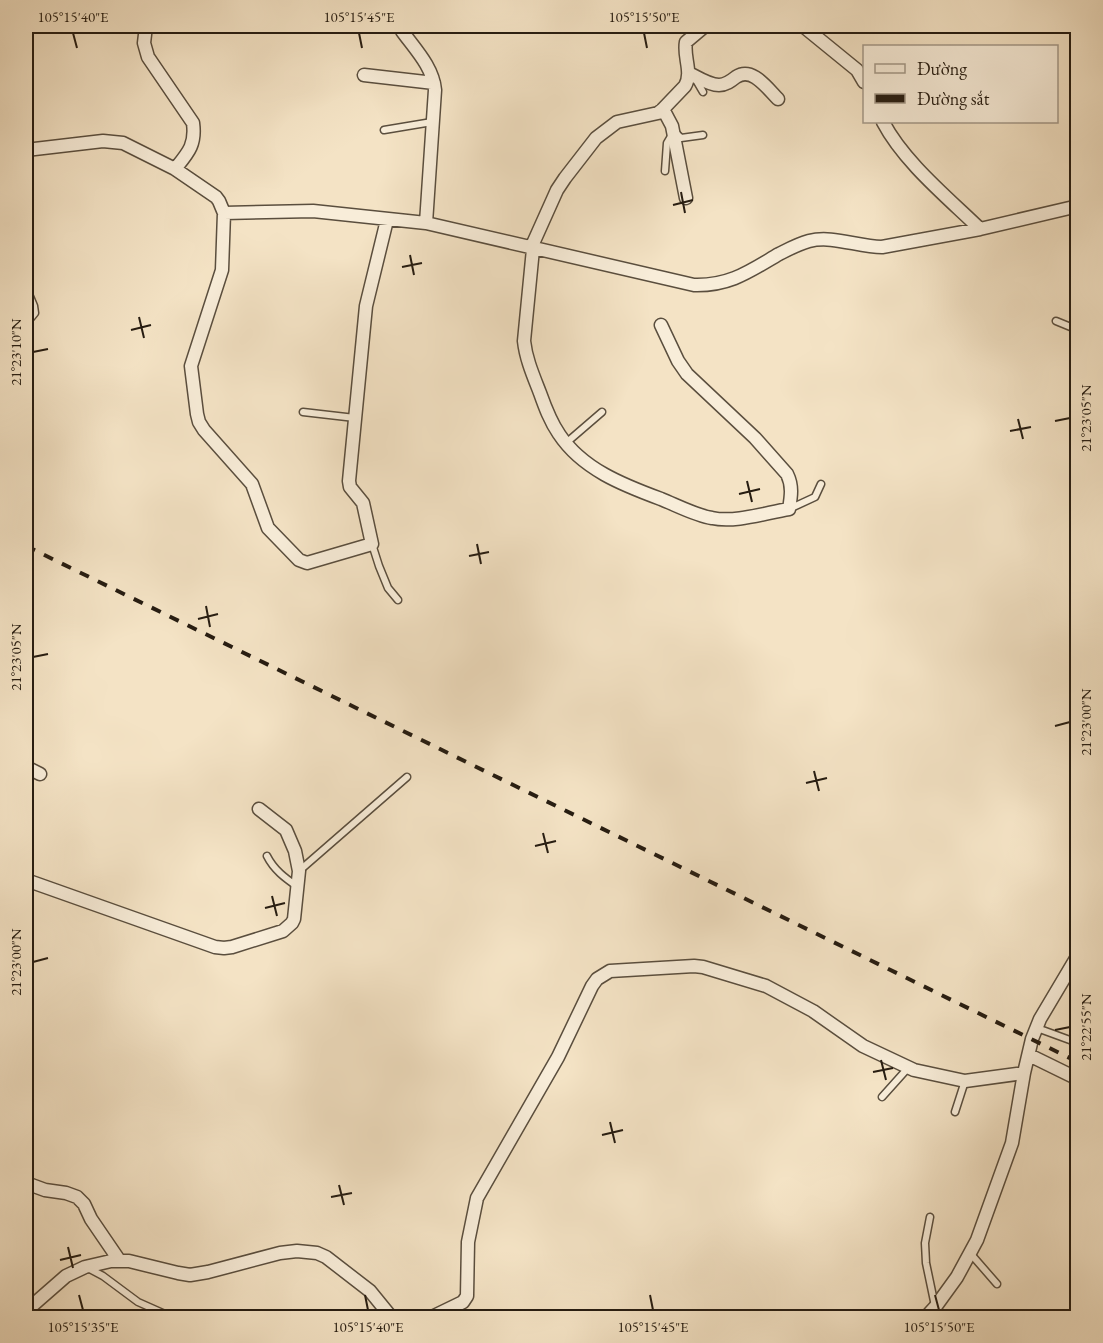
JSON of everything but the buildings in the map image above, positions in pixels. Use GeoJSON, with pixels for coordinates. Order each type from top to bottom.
{"type":"FeatureCollection","features":[{"type":"Feature","properties":{"kind":"street"},"geometry":{"type":"LineString","coordinates":[[146,26],[144,43],[148,57],[193,123],[195,136],[190,151],[175,169]]}},
{"type":"Feature","properties":{"kind":"street"},"geometry":{"type":"LineString","coordinates":[[399,26],[429,69],[434,83],[426,223]]}},
{"type":"Feature","properties":{"kind":"street"},"geometry":{"type":"LineString","coordinates":[[661,325],[678,361],[687,374],[755,438],[787,474],[791,481],[792,493],[789,509],[735,519],[711,518],[608,478],[566,443],[550,419],[525,353],[532,248],[557,190],[596,138],[609,126],[626,119],[651,116],[663,109],[685,86],[690,73],[685,53],[686,42],[705,26]]}},
{"type":"Feature","properties":{"kind":"street"},"geometry":{"type":"LineString","coordinates":[[803,26],[857,70],[863,80]]}},
{"type":"Feature","properties":{"kind":"street"},"geometry":{"type":"LineString","coordinates":[[690,73],[721,85],[740,74],[747,73],[754,76],[777,99]]}},
{"type":"Feature","properties":{"kind":"street"},"geometry":{"type":"LineString","coordinates":[[364,75],[434,83]]}},
{"type":"Feature","properties":{"kind":"street"},"geometry":{"type":"LineString","coordinates":[[663,109],[672,129],[686,198]]}},
{"type":"Feature","properties":{"kind":"street"},"geometry":{"type":"LineString","coordinates":[[884,123],[917,168],[980,229]]}},
{"type":"Feature","properties":{"kind":"street"},"geometry":{"type":"LineString","coordinates":[[26,150],[113,141],[123,143],[175,169],[216,196],[224,213],[221,276],[191,366],[199,422],[252,484],[268,528],[299,560],[307,563],[372,544],[363,502],[350,487],[349,481],[366,306],[387,220]]}},
{"type":"Feature","properties":{"kind":"street"},"geometry":{"type":"LineString","coordinates":[[224,213],[313,212],[426,223],[694,285],[708,286],[735,279],[794,246],[808,241],[819,239],[875,247],[980,229],[1077,207]]}},
{"type":"Feature","properties":{"kind":"street"},"geometry":{"type":"LineString","coordinates":[[26,767],[40,774]]}},
{"type":"Feature","properties":{"kind":"street"},"geometry":{"type":"LineString","coordinates":[[26,880],[215,947],[224,948],[273,934],[289,927],[294,919],[299,871],[295,851],[286,830],[259,809]]}},
{"type":"Feature","properties":{"kind":"street"},"geometry":{"type":"LineString","coordinates":[[925,1317],[957,1277],[977,1240],[1011,1148],[1032,1039],[1040,1019],[1077,955]]}},
{"type":"Feature","properties":{"kind":"street"},"geometry":{"type":"LineString","coordinates":[[430,1317],[465,1300],[468,1242],[477,1198],[558,1057],[592,986],[603,974],[617,970],[694,966],[714,970],[766,986],[808,1008],[863,1046],[909,1068],[965,1081],[1024,1073]]}},
{"type":"Feature","properties":{"kind":"street"},"geometry":{"type":"LineString","coordinates":[[1029,1055],[1077,1079]]}},
{"type":"Feature","properties":{"kind":"street"},"geometry":{"type":"LineString","coordinates":[[26,1183],[77,1197],[84,1204],[119,1260]]}},
{"type":"Feature","properties":{"kind":"street"},"geometry":{"type":"LineString","coordinates":[[26,1311],[58,1282],[85,1267],[119,1260],[190,1275],[288,1251],[297,1251],[317,1253],[326,1257],[370,1291],[392,1317]]}},
{"type":"Feature","properties":{"kind":"lane"},"geometry":{"type":"LineString","coordinates":[[690,73],[703,92]]}},
{"type":"Feature","properties":{"kind":"lane"},"geometry":{"type":"LineString","coordinates":[[384,130],[433,122]]}},
{"type":"Feature","properties":{"kind":"lane"},"geometry":{"type":"LineString","coordinates":[[665,171],[667,143],[672,129],[681,138],[703,135]]}},
{"type":"Feature","properties":{"kind":"lane"},"geometry":{"type":"LineString","coordinates":[[26,287],[35,313],[26,324]]}},
{"type":"Feature","properties":{"kind":"lane"},"geometry":{"type":"LineString","coordinates":[[1056,321],[1077,330]]}},
{"type":"Feature","properties":{"kind":"lane"},"geometry":{"type":"LineString","coordinates":[[303,412],[355,418]]}},
{"type":"Feature","properties":{"kind":"lane"},"geometry":{"type":"LineString","coordinates":[[566,443],[602,412]]}},
{"type":"Feature","properties":{"kind":"lane"},"geometry":{"type":"LineString","coordinates":[[789,509],[815,497],[821,484]]}},
{"type":"Feature","properties":{"kind":"lane"},"geometry":{"type":"LineString","coordinates":[[372,544],[388,588],[398,600]]}},
{"type":"Feature","properties":{"kind":"lane"},"geometry":{"type":"LineString","coordinates":[[299,871],[407,777]]}},
{"type":"Feature","properties":{"kind":"lane"},"geometry":{"type":"LineString","coordinates":[[267,856],[272,867],[298,887]]}},
{"type":"Feature","properties":{"kind":"lane"},"geometry":{"type":"LineString","coordinates":[[1037,1028],[1077,1043]]}},
{"type":"Feature","properties":{"kind":"lane"},"geometry":{"type":"LineString","coordinates":[[882,1097],[909,1068]]}},
{"type":"Feature","properties":{"kind":"lane"},"geometry":{"type":"LineString","coordinates":[[955,1112],[965,1081]]}},
{"type":"Feature","properties":{"kind":"lane"},"geometry":{"type":"LineString","coordinates":[[930,1217],[925,1243],[926,1263],[936,1306]]}},
{"type":"Feature","properties":{"kind":"lane"},"geometry":{"type":"LineString","coordinates":[[970,1253],[997,1284]]}},
{"type":"Feature","properties":{"kind":"lane"},"geometry":{"type":"LineString","coordinates":[[85,1267],[104,1276],[138,1302],[174,1317]]}},
{"type":"Feature","properties":{"kind":"railway"},"geometry":{"type":"LineString","coordinates":[[26,546],[1078,1062]]}}]}
